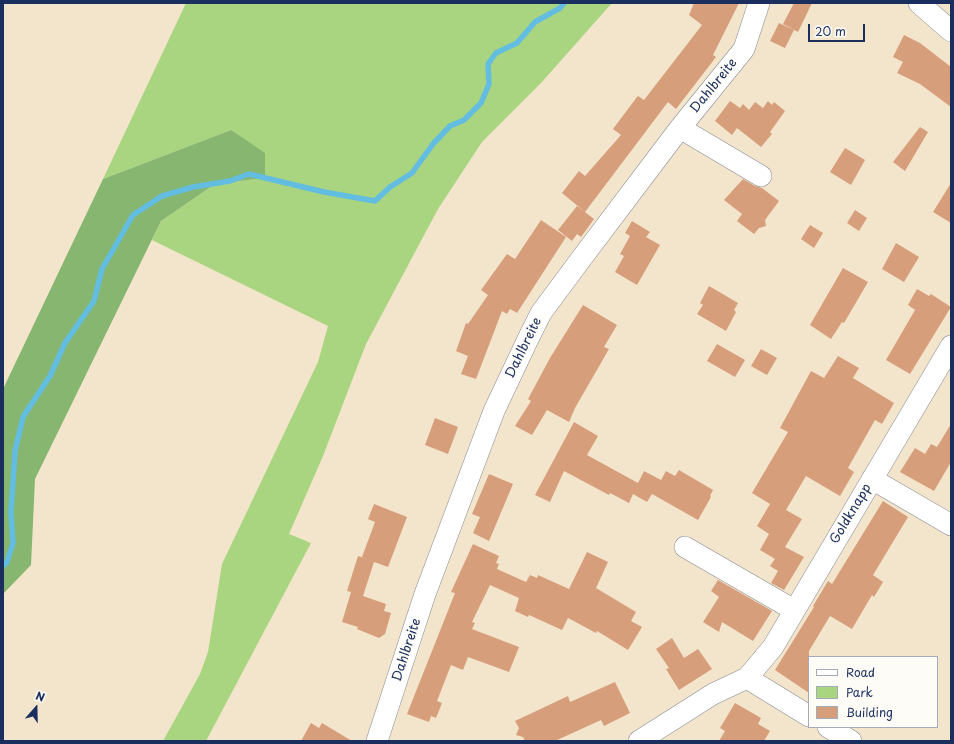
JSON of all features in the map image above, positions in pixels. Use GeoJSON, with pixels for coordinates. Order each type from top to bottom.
{"type":"FeatureCollection","features":[{"type":"Feature","properties":{"kind":"street","name":"Dahlbreite"},"geometry":{"type":"LineString","coordinates":[[377,741],[428,587],[494,411],[541,313],[680,128],[744,49],[759,3]]}},
{"type":"Feature","properties":{"kind":"street"},"geometry":{"type":"LineString","coordinates":[[919,3],[951,31]]}},
{"type":"Feature","properties":{"kind":"street"},"geometry":{"type":"LineString","coordinates":[[680,128],[761,176]]}},
{"type":"Feature","properties":{"kind":"street","name":"Goldknapp"},"geometry":{"type":"LineString","coordinates":[[747,678],[773,646],[951,346]]}},
{"type":"Feature","properties":{"kind":"street"},"geometry":{"type":"LineString","coordinates":[[872,479],[951,525]]}},
{"type":"Feature","properties":{"kind":"street"},"geometry":{"type":"LineString","coordinates":[[685,547],[794,610]]}},
{"type":"Feature","properties":{"kind":"street"},"geometry":{"type":"LineString","coordinates":[[639,741],[713,694],[747,678],[808,715]]}},
{"type":"Feature","properties":{"kind":"street"},"geometry":{"type":"LineString","coordinates":[[830,728],[851,741]]}},
{"type":"Feature","properties":{"kind":"green space"},"geometry":{"type":"Polygon","coordinates":[[[186,3],[612,3],[541,83],[482,142],[438,209],[366,344],[323,456],[289,534],[311,543],[206,741],[163,741],[200,674],[208,652],[222,564],[318,362],[328,326],[152,240],[161,221],[215,184],[265,178],[231,130],[103,179],[186,3]]]}},
{"type":"Feature","properties":{"kind":"green space"},"geometry":{"type":"Polygon","coordinates":[[[231,130],[265,153],[265,178],[215,184],[161,221],[35,479],[31,565],[3,594],[3,389],[103,179],[231,130]]]}},
{"type":"Feature","properties":{"kind":"building"},"geometry":{"type":"Polygon","coordinates":[[[694,3],[739,3],[713,55],[716,57],[676,109],[668,102],[585,212],[562,193],[579,171],[585,176],[621,135],[613,129],[638,96],[644,100],[702,25],[689,15],[694,3]]]}},
{"type":"Feature","properties":{"kind":"building"},"geometry":{"type":"Polygon","coordinates":[[[794,3],[812,3],[798,32],[783,24],[794,3]]]}},
{"type":"Feature","properties":{"kind":"building"},"geometry":{"type":"Polygon","coordinates":[[[779,23],[794,30],[785,48],[770,41],[779,23]]]}},
{"type":"Feature","properties":{"kind":"building"},"geometry":{"type":"Polygon","coordinates":[[[904,35],[920,43],[951,67],[951,107],[920,84],[897,73],[903,62],[893,57],[904,35]]]}},
{"type":"Feature","properties":{"kind":"building"},"geometry":{"type":"Polygon","coordinates":[[[730,101],[740,108],[743,104],[749,110],[755,102],[763,108],[768,101],[772,105],[774,102],[785,111],[770,132],[772,134],[761,147],[737,128],[732,135],[715,121],[730,101]]]}},
{"type":"Feature","properties":{"kind":"building"},"geometry":{"type":"Polygon","coordinates":[[[920,127],[928,132],[905,171],[893,162],[920,127]]]}},
{"type":"Feature","properties":{"kind":"building"},"geometry":{"type":"Polygon","coordinates":[[[845,148],[865,160],[851,185],[830,172],[845,148]]]}},
{"type":"Feature","properties":{"kind":"building"},"geometry":{"type":"Polygon","coordinates":[[[743,179],[762,188],[779,201],[765,220],[766,226],[759,228],[754,234],[737,221],[742,214],[724,200],[743,179]]]}},
{"type":"Feature","properties":{"kind":"building"},"geometry":{"type":"Polygon","coordinates":[[[951,183],[951,223],[933,212],[951,183]]]}},
{"type":"Feature","properties":{"kind":"building"},"geometry":{"type":"Polygon","coordinates":[[[577,206],[594,219],[581,237],[577,234],[572,241],[558,230],[577,206]]]}},
{"type":"Feature","properties":{"kind":"building"},"geometry":{"type":"Polygon","coordinates":[[[855,210],[867,218],[859,231],[847,223],[855,210]]]}},
{"type":"Feature","properties":{"kind":"building"},"geometry":{"type":"Polygon","coordinates":[[[541,220],[566,237],[517,313],[510,309],[507,314],[502,311],[476,379],[461,374],[468,356],[456,351],[466,323],[468,324],[488,295],[481,290],[507,254],[515,259],[541,220]]]}},
{"type":"Feature","properties":{"kind":"building"},"geometry":{"type":"Polygon","coordinates":[[[632,221],[650,232],[646,237],[660,245],[637,285],[615,272],[624,256],[620,254],[630,236],[625,233],[632,221]]]}},
{"type":"Feature","properties":{"kind":"building"},"geometry":{"type":"Polygon","coordinates":[[[810,225],[823,233],[814,248],[801,239],[810,225]]]}},
{"type":"Feature","properties":{"kind":"building"},"geometry":{"type":"Polygon","coordinates":[[[896,243],[919,257],[904,282],[882,269],[896,243]]]}},
{"type":"Feature","properties":{"kind":"building"},"geometry":{"type":"Polygon","coordinates":[[[843,268],[868,282],[844,323],[842,322],[831,339],[810,325],[843,268]]]}},
{"type":"Feature","properties":{"kind":"building"},"geometry":{"type":"Polygon","coordinates":[[[709,286],[738,303],[734,310],[736,312],[726,331],[697,314],[703,305],[700,303],[709,286]]]}},
{"type":"Feature","properties":{"kind":"building"},"geometry":{"type":"Polygon","coordinates":[[[917,289],[929,296],[931,294],[951,307],[910,374],[886,360],[915,310],[908,305],[917,289]]]}},
{"type":"Feature","properties":{"kind":"building"},"geometry":{"type":"Polygon","coordinates":[[[583,305],[617,325],[604,347],[609,349],[575,408],[569,422],[547,410],[532,435],[515,426],[531,401],[528,399],[550,358],[583,305]]]}},
{"type":"Feature","properties":{"kind":"building"},"geometry":{"type":"Polygon","coordinates":[[[717,344],[745,360],[735,377],[707,361],[717,344]]]}},
{"type":"Feature","properties":{"kind":"building"},"geometry":{"type":"Polygon","coordinates":[[[761,349],[777,358],[767,375],[751,366],[761,349]]]}},
{"type":"Feature","properties":{"kind":"building"},"geometry":{"type":"Polygon","coordinates":[[[838,356],[859,368],[853,378],[894,403],[882,424],[875,420],[848,468],[854,472],[840,496],[806,476],[786,510],[802,519],[785,547],[804,557],[784,590],[771,583],[778,571],[770,566],[775,559],[760,550],[769,534],[757,526],[770,504],[752,493],[788,432],[780,428],[811,371],[824,378],[838,356]]]}},
{"type":"Feature","properties":{"kind":"building"},"geometry":{"type":"Polygon","coordinates":[[[435,418],[458,427],[448,454],[425,445],[435,418]]]}},
{"type":"Feature","properties":{"kind":"building"},"geometry":{"type":"Polygon","coordinates":[[[574,422],[598,436],[587,455],[638,483],[644,471],[661,480],[666,471],[675,476],[679,470],[713,490],[710,496],[711,497],[698,520],[652,494],[647,502],[633,494],[629,503],[610,493],[609,495],[564,471],[550,502],[535,495],[574,422]]]}},
{"type":"Feature","properties":{"kind":"building"},"geometry":{"type":"Polygon","coordinates":[[[951,424],[951,462],[934,491],[900,472],[915,448],[925,454],[931,444],[937,447],[951,424]]]}},
{"type":"Feature","properties":{"kind":"building"},"geometry":{"type":"Polygon","coordinates":[[[489,474],[513,484],[489,541],[473,533],[480,517],[472,514],[489,474]]]}},
{"type":"Feature","properties":{"kind":"building"},"geometry":{"type":"Polygon","coordinates":[[[883,501],[908,517],[873,575],[883,582],[874,597],[872,595],[852,629],[830,616],[809,651],[808,692],[775,670],[814,607],[813,606],[828,581],[832,584],[883,501]]]}},
{"type":"Feature","properties":{"kind":"building"},"geometry":{"type":"Polygon","coordinates":[[[374,504],[407,517],[388,567],[374,562],[363,596],[386,604],[384,611],[391,613],[385,634],[379,638],[357,629],[358,627],[342,622],[351,592],[347,591],[358,556],[368,559],[362,557],[375,522],[368,519],[374,504]]]}},
{"type":"Feature","properties":{"kind":"building"},"geometry":{"type":"Polygon","coordinates":[[[473,544],[499,556],[496,563],[499,564],[497,569],[526,582],[530,575],[537,578],[538,575],[569,589],[587,552],[608,562],[596,588],[636,612],[631,621],[642,627],[628,650],[597,631],[596,633],[568,618],[562,630],[529,615],[528,617],[515,611],[519,598],[490,585],[472,622],[475,623],[472,629],[519,647],[509,672],[468,657],[463,670],[451,665],[437,701],[442,703],[436,718],[431,716],[429,722],[407,714],[455,593],[451,592],[473,544]]]}},
{"type":"Feature","properties":{"kind":"building"},"geometry":{"type":"Polygon","coordinates":[[[718,580],[772,611],[753,641],[722,622],[719,632],[703,622],[719,597],[711,591],[718,580]]]}},
{"type":"Feature","properties":{"kind":"building"},"geometry":{"type":"Polygon","coordinates":[[[672,638],[684,658],[698,649],[712,669],[679,690],[666,669],[669,668],[656,649],[672,638]]]}},
{"type":"Feature","properties":{"kind":"building"},"geometry":{"type":"Polygon","coordinates":[[[615,682],[630,713],[604,726],[601,720],[555,741],[525,741],[523,737],[516,735],[519,728],[515,721],[568,696],[570,702],[615,682]]]}},
{"type":"Feature","properties":{"kind":"building"},"geometry":{"type":"Polygon","coordinates":[[[735,703],[761,718],[758,724],[770,731],[764,741],[719,741],[725,731],[720,728],[735,703]]]}},
{"type":"Feature","properties":{"kind":"building"},"geometry":{"type":"Polygon","coordinates":[[[311,723],[319,728],[322,723],[352,741],[301,741],[311,723]]]}},
{"type":"Feature","properties":{"kind":"waterway"},"geometry":{"type":"LineString","coordinates":[[3,566],[7,562],[13,543],[11,512],[15,451],[23,417],[50,376],[65,343],[94,301],[102,269],[133,215],[162,196],[193,187],[230,181],[249,174],[324,192],[375,201],[390,187],[412,173],[433,144],[450,126],[464,120],[481,103],[489,84],[488,64],[496,53],[517,43],[535,22],[560,8],[564,3]]}}]}
